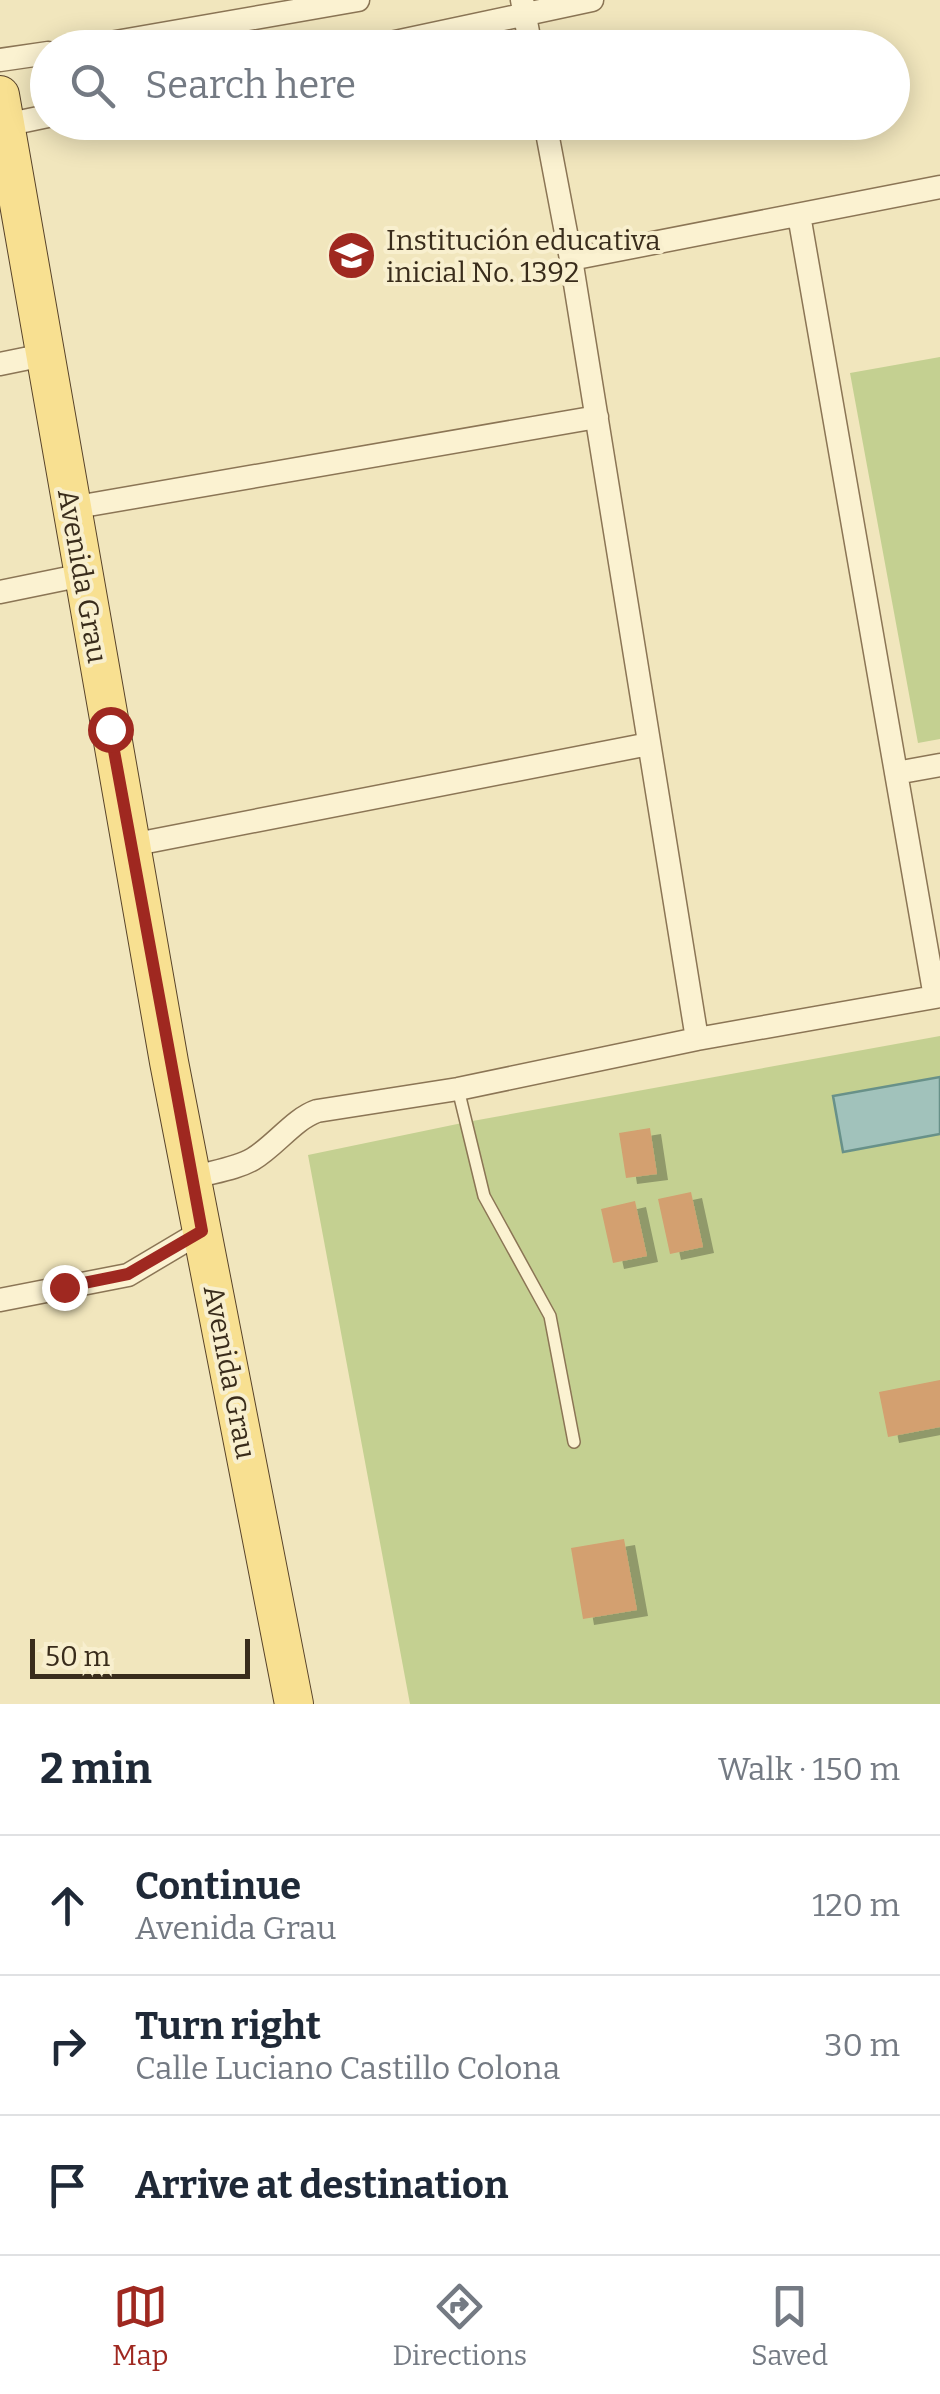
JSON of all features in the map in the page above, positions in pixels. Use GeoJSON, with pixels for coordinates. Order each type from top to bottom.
{"type":"FeatureCollection","features":[{"type":"Feature","properties":{"kind":"main road","name":"Avenida Grau"},"geometry":{"type":"LineString","coordinates":[[3,110],[131,844],[294,1704]]}},
{"type":"Feature","properties":{"kind":"street"},"geometry":{"type":"LineString","coordinates":[[173,30],[296,6],[358,0]]}},
{"type":"Feature","properties":{"kind":"street"},"geometry":{"type":"LineString","coordinates":[[435,30],[523,7],[592,0]]}},
{"type":"Feature","properties":{"kind":"street"},"geometry":{"type":"LineString","coordinates":[[0,60],[30,56]]}},
{"type":"Feature","properties":{"kind":"street"},"geometry":{"type":"LineString","coordinates":[[3,110],[30,114]]}},
{"type":"Feature","properties":{"kind":"street"},"geometry":{"type":"LineString","coordinates":[[548,140],[697,1039]]}},
{"type":"Feature","properties":{"kind":"street"},"geometry":{"type":"LineString","coordinates":[[571,260],[940,187]]}},
{"type":"Feature","properties":{"kind":"street"},"geometry":{"type":"LineString","coordinates":[[192,1178],[248,1162],[283,1138],[302,1116],[317,1111],[458,1089],[697,1039],[937,996],[799,214]]}},
{"type":"Feature","properties":{"kind":"street"},"geometry":{"type":"LineString","coordinates":[[0,364],[44,355]]}},
{"type":"Feature","properties":{"kind":"street"},"geometry":{"type":"LineString","coordinates":[[71,508],[597,417]]}},
{"type":"Feature","properties":{"kind":"street"},"geometry":{"type":"LineString","coordinates":[[0,592],[83,576]]}},
{"type":"Feature","properties":{"kind":"street"},"geometry":{"type":"LineString","coordinates":[[131,844],[649,744]]}},
{"type":"Feature","properties":{"kind":"street"},"geometry":{"type":"LineString","coordinates":[[896,772],[940,764]]}},
{"type":"Feature","properties":{"kind":"street"},"geometry":{"type":"LineString","coordinates":[[0,1300],[128,1274],[202,1231]]}},
{"type":"Feature","properties":{"kind":"lane"},"geometry":{"type":"LineString","coordinates":[[458,1089],[484,1196],[550,1316],[574,1442]]}},
{"type":"Feature","properties":{"kind":"green space"},"geometry":{"type":"Polygon","coordinates":[[[940,357],[940,739],[918,743],[850,373],[940,357]]]}},
{"type":"Feature","properties":{"kind":"green space"},"geometry":{"type":"Polygon","coordinates":[[[940,1036],[940,1704],[410,1704],[308,1155],[467,1122],[940,1036]]]}},
{"type":"Feature","properties":{"kind":"water"},"geometry":{"type":"Polygon","coordinates":[[[940,1077],[940,1134],[843,1152],[833,1096],[940,1077]]]}},
{"type":"Feature","properties":{"kind":"building"},"geometry":{"type":"Polygon","coordinates":[[[650,1128],[657,1174],[626,1178],[619,1133],[650,1128]]]}},
{"type":"Feature","properties":{"kind":"building"},"geometry":{"type":"Polygon","coordinates":[[[691,1192],[703,1247],[670,1254],[658,1199],[691,1192]]]}},
{"type":"Feature","properties":{"kind":"building"},"geometry":{"type":"Polygon","coordinates":[[[635,1201],[647,1256],[613,1263],[601,1209],[635,1201]]]}},
{"type":"Feature","properties":{"kind":"building"},"geometry":{"type":"Polygon","coordinates":[[[940,1380],[940,1427],[888,1437],[879,1392],[940,1380]]]}},
{"type":"Feature","properties":{"kind":"building"},"geometry":{"type":"Polygon","coordinates":[[[624,1539],[637,1610],[583,1619],[571,1548],[624,1539]]]}},
{"type":"Feature","properties":{"kind":"place","name":"Institución educativa inicial No. 1392"},"geometry":{"type":"Point","coordinates":[351,256]}},
{"type":"Feature","properties":{"kind":"route"},"geometry":{"type":"LineString","coordinates":[[64,1287],[128,1274],[202,1231],[110,729]]}}]}
